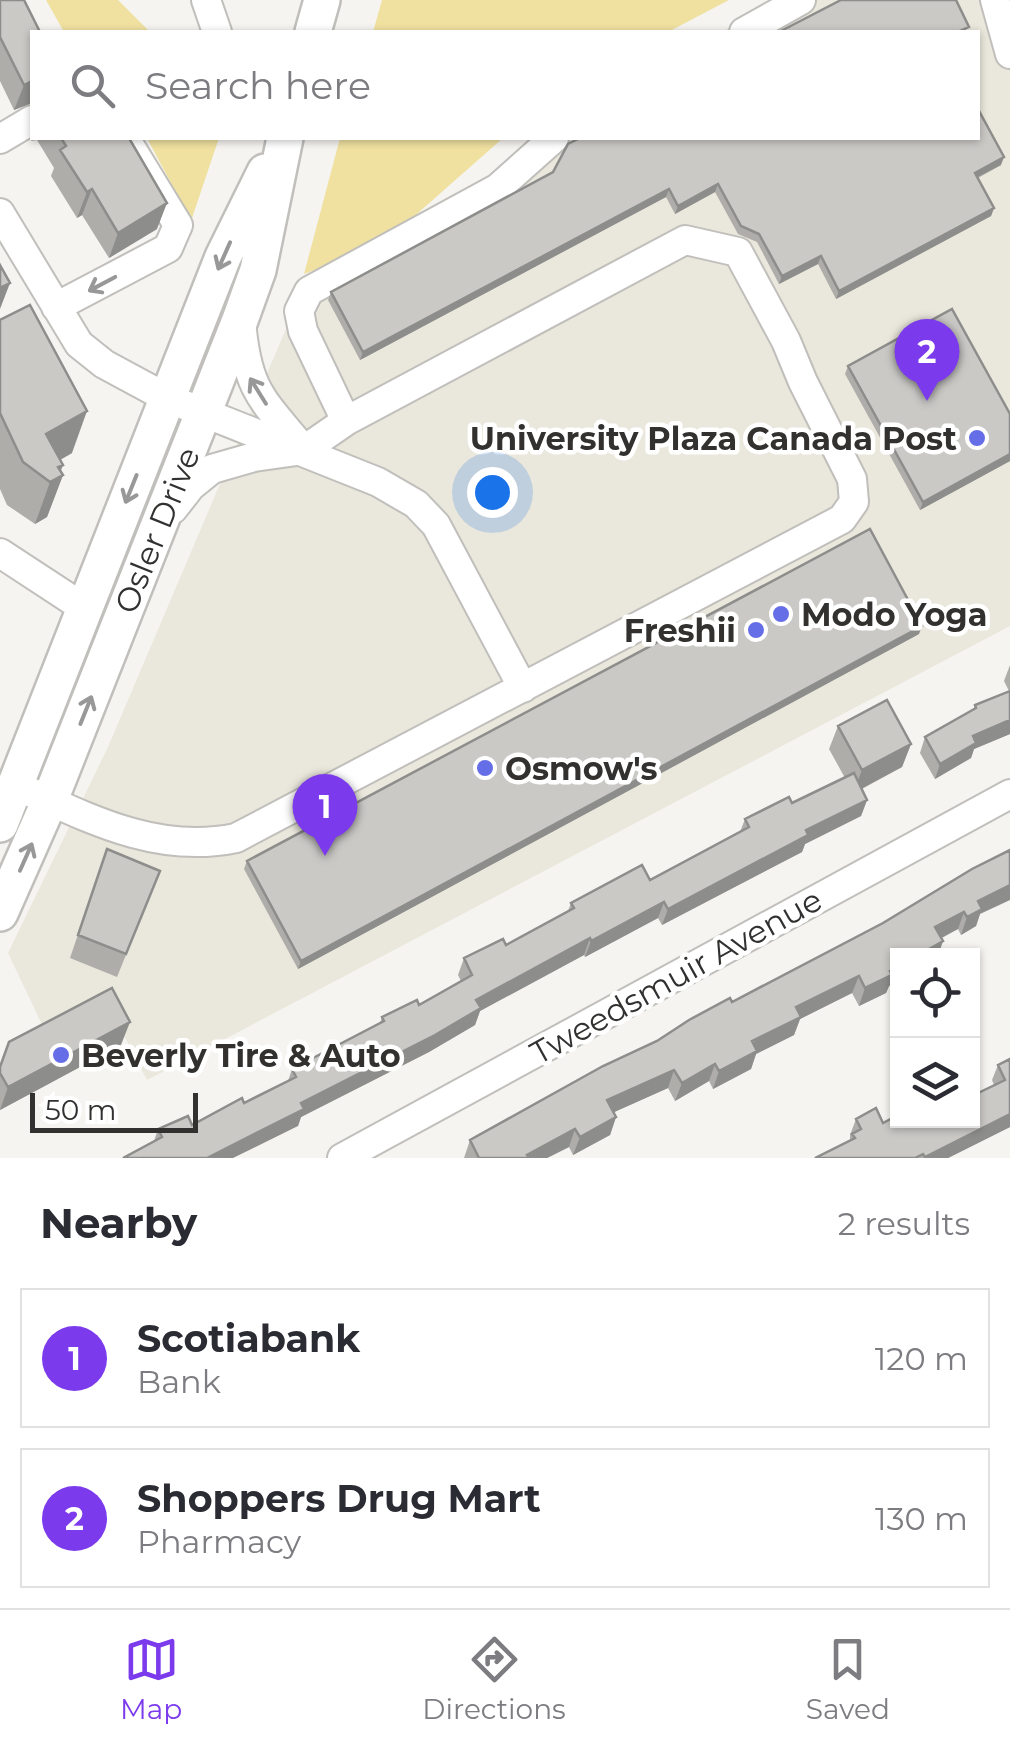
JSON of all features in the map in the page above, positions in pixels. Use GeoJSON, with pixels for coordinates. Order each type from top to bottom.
{"type":"FeatureCollection","features":[{"type":"Feature","properties":{"kind":"main road"},"geometry":{"type":"LineString","coordinates":[[314,30],[322,0]]}},
{"type":"Feature","properties":{"kind":"main road","name":"Osler Drive"},"geometry":{"type":"LineString","coordinates":[[0,824],[223,257],[283,140]]}},
{"type":"Feature","properties":{"kind":"main road","name":"Osler Drive"},"geometry":{"type":"LineString","coordinates":[[0,912],[50,800],[240,320],[258,270],[284,140]]}},
{"type":"Feature","properties":{"kind":"street"},"geometry":{"type":"LineString","coordinates":[[206,0],[216,30]]}},
{"type":"Feature","properties":{"kind":"street"},"geometry":{"type":"LineString","coordinates":[[748,30],[801,0]]}},
{"type":"Feature","properties":{"kind":"street"},"geometry":{"type":"LineString","coordinates":[[995,0],[1010,54]]}},
{"type":"Feature","properties":{"kind":"street"},"geometry":{"type":"LineString","coordinates":[[0,139],[30,121]]}},
{"type":"Feature","properties":{"kind":"street"},"geometry":{"type":"LineString","coordinates":[[56,307],[168,248],[178,225],[125,140]]}},
{"type":"Feature","properties":{"kind":"street"},"geometry":{"type":"LineString","coordinates":[[346,421],[303,331],[299,311],[308,291],[498,188],[552,140]]}},
{"type":"Feature","properties":{"kind":"street"},"geometry":{"type":"LineString","coordinates":[[0,213],[79,344],[104,364],[167,398],[378,482],[429,515],[524,688]]}},
{"type":"Feature","properties":{"kind":"street"},"geometry":{"type":"LineString","coordinates":[[15,785],[120,830],[165,841],[195,843],[236,838],[850,512],[854,502],[852,479],[738,252],[685,240],[346,421],[304,450],[254,456],[212,468],[191,486],[156,529]]}},
{"type":"Feature","properties":{"kind":"street"},"geometry":{"type":"LineString","coordinates":[[240,320],[248,374],[257,393],[304,450]]}},
{"type":"Feature","properties":{"kind":"street"},"geometry":{"type":"LineString","coordinates":[[0,552],[84,608]]}},
{"type":"Feature","properties":{"kind":"street","name":"Tweedsmuir Avenue"},"geometry":{"type":"LineString","coordinates":[[342,1158],[1010,794]]}},
{"type":"Feature","properties":{"kind":"shaded area"},"geometry":{"type":"Polygon","coordinates":[[[46,0],[118,0],[148,30],[63,30],[46,0]]]}},
{"type":"Feature","properties":{"kind":"shaded area"},"geometry":{"type":"Polygon","coordinates":[[[382,0],[729,0],[672,30],[374,30],[382,0]]]}},
{"type":"Feature","properties":{"kind":"shaded area"},"geometry":{"type":"Polygon","coordinates":[[[775,0],[1010,0],[1010,626],[147,1080],[105,999],[46,1033],[8,953],[108,747],[303,289],[547,140],[980,140],[980,30],[725,30],[775,0]]]}},
{"type":"Feature","properties":{"kind":"shaded area"},"geometry":{"type":"Polygon","coordinates":[[[148,140],[218,140],[191,221],[148,140]]]}},
{"type":"Feature","properties":{"kind":"shaded area"},"geometry":{"type":"Polygon","coordinates":[[[339,140],[501,140],[384,243],[304,274],[339,140]]]}},
{"type":"Feature","properties":{"kind":"building"},"geometry":{"type":"Polygon","coordinates":[[[0,0],[24,0],[39,30],[30,30],[30,82],[24,85],[0,37],[0,0]]]}},
{"type":"Feature","properties":{"kind":"building"},"geometry":{"type":"Polygon","coordinates":[[[841,0],[956,0],[969,27],[962,30],[783,30],[841,0]]]}},
{"type":"Feature","properties":{"kind":"building"},"geometry":{"type":"Polygon","coordinates":[[[980,113],[1004,157],[975,173],[994,208],[839,291],[821,256],[782,276],[759,234],[741,226],[718,184],[678,206],[669,189],[363,352],[331,292],[553,172],[568,144],[576,140],[980,140],[980,113]]]}},
{"type":"Feature","properties":{"kind":"building"},"geometry":{"type":"Polygon","coordinates":[[[62,140],[130,140],[167,203],[118,233],[92,189],[87,192],[60,150],[66,146],[62,140]]]}},
{"type":"Feature","properties":{"kind":"building"},"geometry":{"type":"Polygon","coordinates":[[[0,265],[10,283],[0,288],[0,265]]]}},
{"type":"Feature","properties":{"kind":"building"},"geometry":{"type":"Polygon","coordinates":[[[30,305],[87,411],[46,434],[63,465],[58,467],[63,475],[50,482],[23,462],[0,413],[0,320],[30,305]]]}},
{"type":"Feature","properties":{"kind":"building"},"geometry":{"type":"Polygon","coordinates":[[[952,309],[1010,414],[1010,454],[923,502],[848,366],[952,309]]]}},
{"type":"Feature","properties":{"kind":"building"},"geometry":{"type":"Polygon","coordinates":[[[870,529],[922,626],[301,961],[247,861],[870,529]]]}},
{"type":"Feature","properties":{"kind":"building"},"geometry":{"type":"Polygon","coordinates":[[[1010,691],[1010,720],[973,736],[976,743],[940,764],[925,737],[976,708],[975,705],[1010,691]]]}},
{"type":"Feature","properties":{"kind":"building"},"geometry":{"type":"Polygon","coordinates":[[[887,700],[911,744],[862,770],[838,726],[887,700]]]}},
{"type":"Feature","properties":{"kind":"building"},"geometry":{"type":"Polygon","coordinates":[[[854,773],[867,800],[668,909],[664,902],[476,1000],[481,1008],[301,1103],[304,1109],[207,1158],[123,1158],[162,1137],[158,1129],[188,1116],[192,1125],[242,1098],[244,1103],[296,1077],[292,1069],[384,1021],[382,1017],[417,1000],[419,1005],[472,975],[464,958],[503,939],[506,945],[574,908],[571,903],[642,865],[650,880],[749,827],[745,819],[789,797],[792,803],[854,773]]]}},
{"type":"Feature","properties":{"kind":"building"},"geometry":{"type":"Polygon","coordinates":[[[107,849],[160,871],[126,954],[78,935],[107,849]]]}},
{"type":"Feature","properties":{"kind":"building"},"geometry":{"type":"Polygon","coordinates":[[[1010,850],[1010,885],[978,901],[982,909],[967,917],[964,912],[935,927],[943,941],[931,948],[890,948],[890,976],[865,988],[859,976],[796,1007],[801,1017],[752,1041],[757,1051],[719,1071],[715,1064],[682,1083],[674,1070],[607,1100],[616,1117],[580,1137],[575,1129],[527,1155],[529,1158],[479,1158],[470,1140],[730,998],[732,1002],[883,923],[1010,850]]]}},
{"type":"Feature","properties":{"kind":"building"},"geometry":{"type":"Polygon","coordinates":[[[112,988],[130,1022],[8,1087],[0,1067],[9,1042],[112,988]]]}},
{"type":"Feature","properties":{"kind":"building"},"geometry":{"type":"Polygon","coordinates":[[[1010,1059],[1010,1114],[925,1157],[923,1154],[915,1158],[815,1158],[855,1138],[852,1134],[861,1129],[856,1119],[876,1108],[883,1123],[890,1119],[890,1128],[980,1128],[980,1092],[1005,1080],[998,1065],[1010,1059]]]}},
{"type":"Feature","properties":{"kind":"place","name":"Shoppers Drug Mart"},"geometry":{"type":"Point","coordinates":[927,401]}},
{"type":"Feature","properties":{"kind":"place","name":"University Plaza Canada Post"},"geometry":{"type":"Point","coordinates":[977,438]}},
{"type":"Feature","properties":{"kind":"place","name":"Modo Yoga"},"geometry":{"type":"Point","coordinates":[781,614]}},
{"type":"Feature","properties":{"kind":"place","name":"Freshii"},"geometry":{"type":"Point","coordinates":[756,630]}},
{"type":"Feature","properties":{"kind":"place","name":"Osmow's"},"geometry":{"type":"Point","coordinates":[485,768]}},
{"type":"Feature","properties":{"kind":"place","name":"Scotiabank"},"geometry":{"type":"Point","coordinates":[325,856]}},
{"type":"Feature","properties":{"kind":"place","name":"Beverly Tire & Auto"},"geometry":{"type":"Point","coordinates":[61,1055]}}]}
